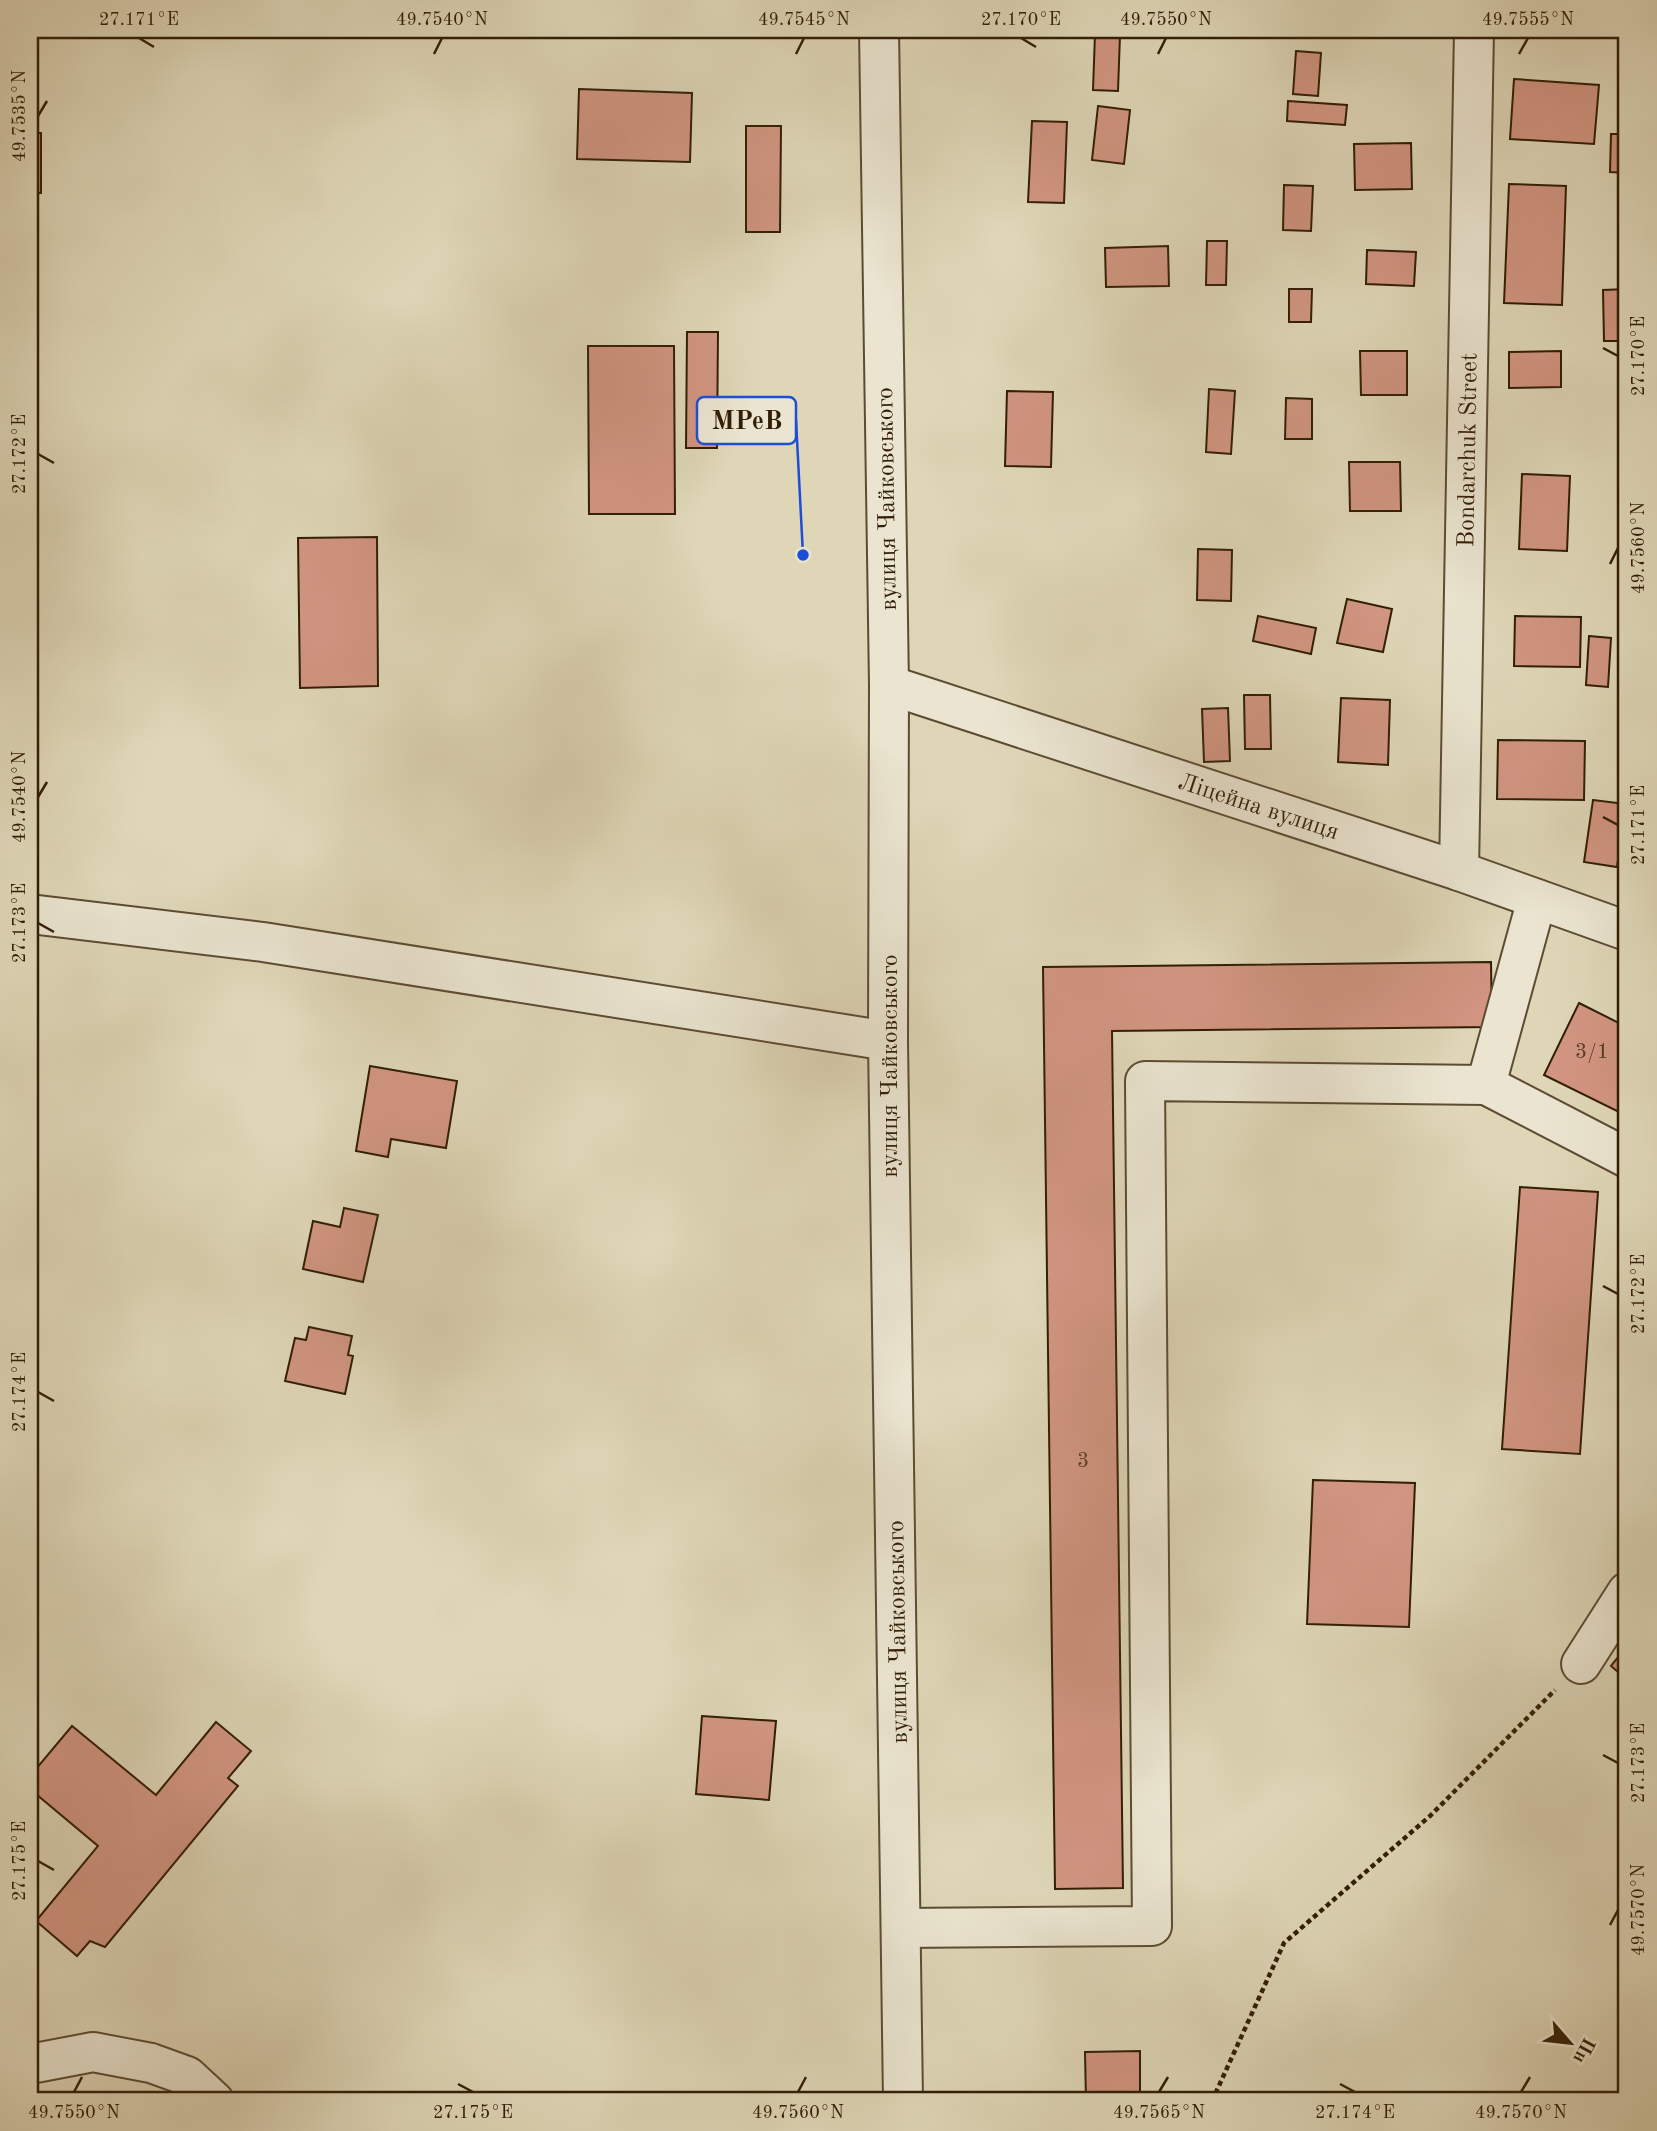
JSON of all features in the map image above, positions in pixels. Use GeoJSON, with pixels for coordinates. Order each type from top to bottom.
{"type":"FeatureCollection","features":[{"type":"Feature","properties":{"kind":"street","name":"вулиця Чайковського"},"geometry":{"type":"LineString","coordinates":[[879,30],[889,685],[888,1041],[903,2101]]}},
{"type":"Feature","properties":{"kind":"street","name":"Bondarchuk Street"},"geometry":{"type":"LineString","coordinates":[[1460,871],[1474,30]]}},
{"type":"Feature","properties":{"kind":"street","name":"Ліцейна вулиця"},"geometry":{"type":"LineString","coordinates":[[889,685],[1460,871],[1627,931]]}},
{"type":"Feature","properties":{"kind":"street"},"geometry":{"type":"LineString","coordinates":[[1486,1085],[1537,898]]}},
{"type":"Feature","properties":{"kind":"street"},"geometry":{"type":"LineString","coordinates":[[30,914],[262,942],[888,1041]]}},
{"type":"Feature","properties":{"kind":"street"},"geometry":{"type":"LineString","coordinates":[[901,1928],[1152,1926],[1145,1081],[1486,1085],[1627,1158]]}},
{"type":"Feature","properties":{"kind":"street"},"geometry":{"type":"LineString","coordinates":[[1581,1664],[1627,1592]]}},
{"type":"Feature","properties":{"kind":"street"},"geometry":{"type":"LineString","coordinates":[[30,2064],[93,2052],[151,2063],[187,2076],[214,2101]]}},
{"type":"Feature","properties":{"kind":"path"},"geometry":{"type":"LineString","coordinates":[[1212,2101],[1284,1942],[1430,1816],[1581,1664]]}},
{"type":"Feature","properties":{"kind":"building"},"geometry":{"type":"Polygon","coordinates":[[[1520,30],[1577,30],[1576,38],[1519,36],[1520,30]]]}},
{"type":"Feature","properties":{"kind":"building"},"geometry":{"type":"Polygon","coordinates":[[[1095,34],[1120,35],[1118,91],[1093,90],[1095,34]]]}},
{"type":"Feature","properties":{"kind":"building"},"geometry":{"type":"Polygon","coordinates":[[[1296,51],[1321,53],[1318,96],[1293,94],[1296,51]]]}},
{"type":"Feature","properties":{"kind":"building"},"geometry":{"type":"Polygon","coordinates":[[[1514,79],[1599,85],[1594,144],[1510,139],[1514,79]]]}},
{"type":"Feature","properties":{"kind":"building"},"geometry":{"type":"Polygon","coordinates":[[[579,89],[692,93],[690,162],[577,159],[579,89]]]}},
{"type":"Feature","properties":{"kind":"building"},"geometry":{"type":"Polygon","coordinates":[[[1288,101],[1347,105],[1345,125],[1287,121],[1288,101]]]}},
{"type":"Feature","properties":{"kind":"building"},"geometry":{"type":"Polygon","coordinates":[[[1098,106],[1130,110],[1124,164],[1092,160],[1098,106]]]}},
{"type":"Feature","properties":{"kind":"building"},"geometry":{"type":"Polygon","coordinates":[[[1032,121],[1067,122],[1064,203],[1028,202],[1032,121]]]}},
{"type":"Feature","properties":{"kind":"building"},"geometry":{"type":"Polygon","coordinates":[[[746,126],[781,126],[780,232],[746,232],[746,126]]]}},
{"type":"Feature","properties":{"kind":"building"},"geometry":{"type":"Polygon","coordinates":[[[30,133],[41,133],[41,193],[30,193],[30,133]]]}},
{"type":"Feature","properties":{"kind":"building"},"geometry":{"type":"Polygon","coordinates":[[[1611,134],[1627,134],[1627,173],[1610,172],[1611,134]]]}},
{"type":"Feature","properties":{"kind":"building"},"geometry":{"type":"Polygon","coordinates":[[[1411,143],[1412,189],[1355,190],[1354,144],[1411,143]]]}},
{"type":"Feature","properties":{"kind":"building"},"geometry":{"type":"Polygon","coordinates":[[[1509,184],[1566,186],[1562,305],[1504,303],[1509,184]]]}},
{"type":"Feature","properties":{"kind":"building"},"geometry":{"type":"Polygon","coordinates":[[[1284,185],[1313,186],[1311,231],[1283,230],[1284,185]]]}},
{"type":"Feature","properties":{"kind":"building"},"geometry":{"type":"Polygon","coordinates":[[[1207,241],[1227,241],[1226,285],[1206,285],[1207,241]]]}},
{"type":"Feature","properties":{"kind":"building"},"geometry":{"type":"Polygon","coordinates":[[[1168,246],[1169,286],[1106,287],[1105,248],[1168,246]]]}},
{"type":"Feature","properties":{"kind":"building"},"geometry":{"type":"Polygon","coordinates":[[[1367,250],[1416,252],[1414,286],[1366,284],[1367,250]]]}},
{"type":"Feature","properties":{"kind":"building"},"geometry":{"type":"Polygon","coordinates":[[[1289,289],[1312,289],[1311,322],[1289,322],[1289,289]]]}},
{"type":"Feature","properties":{"kind":"building"},"geometry":{"type":"Polygon","coordinates":[[[1627,289],[1627,341],[1604,341],[1603,290],[1627,289]]]}},
{"type":"Feature","properties":{"kind":"building"},"geometry":{"type":"Polygon","coordinates":[[[687,332],[718,332],[717,448],[686,448],[687,332]]]}},
{"type":"Feature","properties":{"kind":"building"},"geometry":{"type":"Polygon","coordinates":[[[588,346],[674,346],[675,514],[589,514],[588,346]]]}},
{"type":"Feature","properties":{"kind":"building"},"geometry":{"type":"Polygon","coordinates":[[[1360,351],[1407,351],[1407,395],[1361,395],[1360,351]]]}},
{"type":"Feature","properties":{"kind":"building"},"geometry":{"type":"Polygon","coordinates":[[[1561,351],[1561,387],[1509,388],[1509,352],[1561,351]]]}},
{"type":"Feature","properties":{"kind":"building"},"geometry":{"type":"Polygon","coordinates":[[[1209,389],[1235,391],[1231,454],[1206,452],[1209,389]]]}},
{"type":"Feature","properties":{"kind":"building"},"geometry":{"type":"Polygon","coordinates":[[[1007,391],[1053,392],[1051,467],[1005,466],[1007,391]]]}},
{"type":"Feature","properties":{"kind":"building"},"geometry":{"type":"Polygon","coordinates":[[[1286,398],[1312,399],[1312,439],[1285,439],[1286,398]]]}},
{"type":"Feature","properties":{"kind":"building"},"geometry":{"type":"Polygon","coordinates":[[[1349,462],[1400,462],[1401,511],[1350,511],[1349,462]]]}},
{"type":"Feature","properties":{"kind":"building"},"geometry":{"type":"Polygon","coordinates":[[[1522,474],[1570,476],[1567,551],[1519,549],[1522,474]]]}},
{"type":"Feature","properties":{"kind":"building"},"geometry":{"type":"Polygon","coordinates":[[[377,537],[378,686],[300,688],[298,538],[377,537]]]}},
{"type":"Feature","properties":{"kind":"building"},"geometry":{"type":"Polygon","coordinates":[[[1198,549],[1232,550],[1231,601],[1197,600],[1198,549]]]}},
{"type":"Feature","properties":{"kind":"building"},"geometry":{"type":"Polygon","coordinates":[[[1347,599],[1392,609],[1383,652],[1337,643],[1347,599]]]}},
{"type":"Feature","properties":{"kind":"building"},"geometry":{"type":"Polygon","coordinates":[[[1258,616],[1316,628],[1311,654],[1253,641],[1258,616]]]}},
{"type":"Feature","properties":{"kind":"building"},"geometry":{"type":"Polygon","coordinates":[[[1515,616],[1581,617],[1580,667],[1514,666],[1515,616]]]}},
{"type":"Feature","properties":{"kind":"building"},"geometry":{"type":"Polygon","coordinates":[[[1589,636],[1611,638],[1608,687],[1586,685],[1589,636]]]}},
{"type":"Feature","properties":{"kind":"building"},"geometry":{"type":"Polygon","coordinates":[[[1244,695],[1270,695],[1271,749],[1245,749],[1244,695]]]}},
{"type":"Feature","properties":{"kind":"building"},"geometry":{"type":"Polygon","coordinates":[[[1341,698],[1390,700],[1388,765],[1338,762],[1341,698]]]}},
{"type":"Feature","properties":{"kind":"building"},"geometry":{"type":"Polygon","coordinates":[[[1228,708],[1230,761],[1204,762],[1202,709],[1228,708]]]}},
{"type":"Feature","properties":{"kind":"building"},"geometry":{"type":"Polygon","coordinates":[[[1498,740],[1585,741],[1584,800],[1497,799],[1498,740]]]}},
{"type":"Feature","properties":{"kind":"building"},"geometry":{"type":"Polygon","coordinates":[[[1593,800],[1626,804],[1617,867],[1584,862],[1593,800]]]}},
{"type":"Feature","properties":{"kind":"building"},"geometry":{"type":"Polygon","coordinates":[[[1491,962],[1492,1027],[1112,1031],[1123,1888],[1055,1889],[1043,967],[1491,962]]]}},
{"type":"Feature","properties":{"kind":"building"},"geometry":{"type":"Polygon","coordinates":[[[1579,1003],[1627,1027],[1627,1116],[1544,1075],[1579,1003]]]}},
{"type":"Feature","properties":{"kind":"building"},"geometry":{"type":"Polygon","coordinates":[[[370,1066],[457,1081],[446,1148],[391,1139],[388,1157],[356,1151],[370,1066]]]}},
{"type":"Feature","properties":{"kind":"building"},"geometry":{"type":"Polygon","coordinates":[[[1520,1187],[1598,1192],[1580,1454],[1502,1449],[1520,1187]]]}},
{"type":"Feature","properties":{"kind":"building"},"geometry":{"type":"Polygon","coordinates":[[[344,1208],[378,1215],[363,1282],[303,1269],[313,1221],[340,1227],[344,1208]]]}},
{"type":"Feature","properties":{"kind":"building"},"geometry":{"type":"Polygon","coordinates":[[[309,1327],[352,1336],[348,1355],[353,1356],[345,1394],[285,1381],[295,1338],[306,1340],[309,1327]]]}},
{"type":"Feature","properties":{"kind":"building"},"geometry":{"type":"Polygon","coordinates":[[[1313,1480],[1415,1483],[1409,1627],[1307,1624],[1313,1480]]]}},
{"type":"Feature","properties":{"kind":"building"},"geometry":{"type":"Polygon","coordinates":[[[1627,1646],[1627,1680],[1611,1666],[1627,1646]]]}},
{"type":"Feature","properties":{"kind":"building"},"geometry":{"type":"Polygon","coordinates":[[[702,1716],[776,1721],[769,1800],[696,1794],[702,1716]]]}},
{"type":"Feature","properties":{"kind":"building"},"geometry":{"type":"Polygon","coordinates":[[[216,1722],[251,1751],[228,1778],[238,1786],[105,1947],[90,1941],[77,1956],[36,1921],[98,1846],[30,1789],[30,1776],[72,1726],[156,1795],[216,1722]]]}},
{"type":"Feature","properties":{"kind":"building"},"geometry":{"type":"Polygon","coordinates":[[[1140,2051],[1140,2101],[1086,2101],[1085,2052],[1140,2051]]]}},
{"type":"Feature","properties":{"kind":"building"},"geometry":{"type":"Polygon","coordinates":[[[1627,2082],[1627,2101],[1611,2101],[1627,2082]]]}},
{"type":"Feature","properties":{"kind":"place","name":"МРеВ"},"geometry":{"type":"Point","coordinates":[803,555]}}]}
